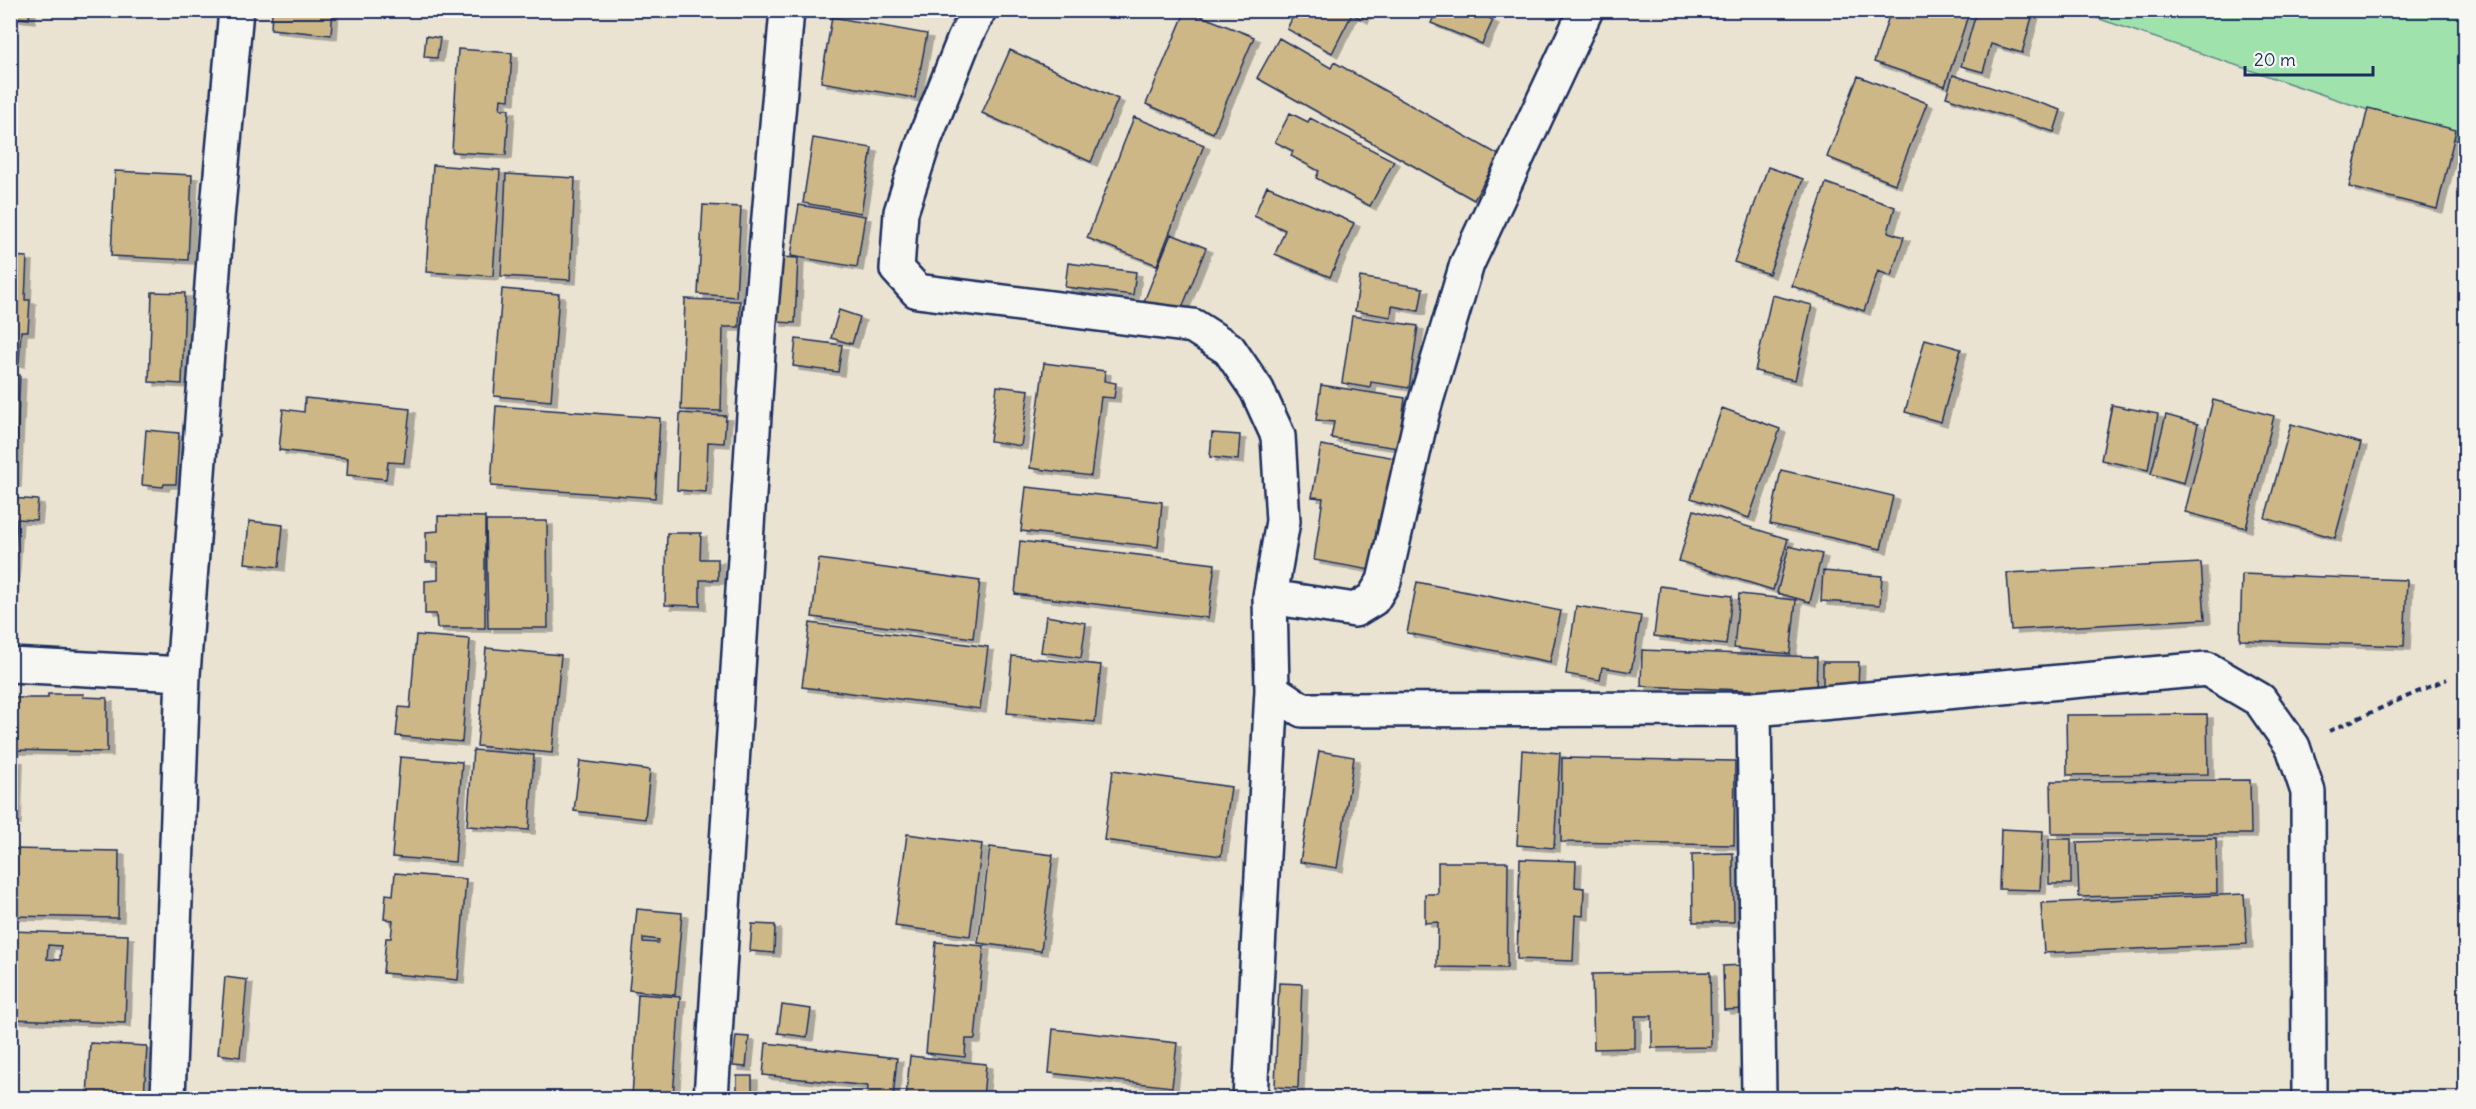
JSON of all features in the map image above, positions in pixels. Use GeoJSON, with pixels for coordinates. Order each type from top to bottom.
{"type":"FeatureCollection","features":[{"type":"Feature","properties":{"kind":"street"},"geometry":{"type":"LineString","coordinates":[[168,1098],[183,674],[217,218],[236,10]]}},
{"type":"Feature","properties":{"kind":"street"},"geometry":{"type":"LineString","coordinates":[[711,1098],[760,320],[787,10]]}},
{"type":"Feature","properties":{"kind":"street"},"geometry":{"type":"LineString","coordinates":[[979,10],[964,40],[925,138],[901,212],[897,269],[917,291],[1193,326],[1228,349],[1257,390],[1278,436],[1283,521],[1270,597],[1272,690],[1250,1098]]}},
{"type":"Feature","properties":{"kind":"street"},"geometry":{"type":"LineString","coordinates":[[1270,597],[1355,610],[1373,599],[1384,581],[1422,414],[1467,264],[1586,10]]}},
{"type":"Feature","properties":{"kind":"street"},"geometry":{"type":"LineString","coordinates":[[10,665],[183,674]]}},
{"type":"Feature","properties":{"kind":"street"},"geometry":{"type":"LineString","coordinates":[[1272,690],[1302,710],[1754,709],[2207,669],[2260,700],[2293,747],[2308,792],[2309,1098]]}},
{"type":"Feature","properties":{"kind":"street"},"geometry":{"type":"LineString","coordinates":[[1754,709],[1760,1098]]}},
{"type":"Feature","properties":{"kind":"path"},"geometry":{"type":"LineString","coordinates":[[2293,747],[2447,679]]}},
{"type":"Feature","properties":{"kind":"green space"},"geometry":{"type":"Polygon","coordinates":[[[2076,11],[2465,11],[2465,143],[2076,11]]]}},
{"type":"Feature","properties":{"kind":"building"},"geometry":{"type":"Polygon","coordinates":[[[10,10],[30,10],[29,19],[10,17],[10,10]]]}},
{"type":"Feature","properties":{"kind":"building"},"geometry":{"type":"Polygon","coordinates":[[[272,10],[333,10],[331,35],[271,29],[272,10]]]}},
{"type":"Feature","properties":{"kind":"building"},"geometry":{"type":"Polygon","coordinates":[[[1186,10],[1254,37],[1213,133],[1146,104],[1186,10]]]}},
{"type":"Feature","properties":{"kind":"building"},"geometry":{"type":"Polygon","coordinates":[[[1296,10],[1367,10],[1362,19],[1352,14],[1332,53],[1287,29],[1296,10]]]}},
{"type":"Feature","properties":{"kind":"building"},"geometry":{"type":"Polygon","coordinates":[[[1437,10],[1471,10],[1493,20],[1482,44],[1431,23],[1437,10]]]}},
{"type":"Feature","properties":{"kind":"building"},"geometry":{"type":"Polygon","coordinates":[[[1891,10],[1970,10],[1945,86],[1874,62],[1891,10]]]}},
{"type":"Feature","properties":{"kind":"building"},"geometry":{"type":"Polygon","coordinates":[[[1977,10],[2034,10],[2022,53],[1991,44],[1983,72],[1961,66],[1977,10]]]}},
{"type":"Feature","properties":{"kind":"building"},"geometry":{"type":"Polygon","coordinates":[[[832,17],[927,34],[915,98],[821,82],[832,17]]]}},
{"type":"Feature","properties":{"kind":"building"},"geometry":{"type":"Polygon","coordinates":[[[426,36],[440,38],[437,58],[424,57],[426,36]]]}},
{"type":"Feature","properties":{"kind":"building"},"geometry":{"type":"Polygon","coordinates":[[[1279,38],[1331,68],[1334,62],[1499,155],[1474,200],[1257,78],[1279,38]]]}},
{"type":"Feature","properties":{"kind":"building"},"geometry":{"type":"Polygon","coordinates":[[[458,49],[512,53],[509,100],[501,99],[500,109],[509,109],[506,155],[452,152],[458,49]]]}},
{"type":"Feature","properties":{"kind":"building"},"geometry":{"type":"Polygon","coordinates":[[[1010,50],[1118,99],[1091,162],[982,113],[1010,50]]]}},
{"type":"Feature","properties":{"kind":"building"},"geometry":{"type":"Polygon","coordinates":[[[1953,75],[2061,110],[2054,132],[1946,97],[1953,75]]]}},
{"type":"Feature","properties":{"kind":"building"},"geometry":{"type":"Polygon","coordinates":[[[1858,76],[1927,103],[1895,184],[1827,157],[1858,76]]]}},
{"type":"Feature","properties":{"kind":"building"},"geometry":{"type":"Polygon","coordinates":[[[2368,108],[2456,130],[2437,209],[2349,187],[2368,108]]]}},
{"type":"Feature","properties":{"kind":"building"},"geometry":{"type":"Polygon","coordinates":[[[1290,113],[1308,122],[1310,118],[1394,161],[1370,206],[1316,178],[1319,171],[1291,156],[1293,151],[1275,142],[1290,113]]]}},
{"type":"Feature","properties":{"kind":"building"},"geometry":{"type":"Polygon","coordinates":[[[1134,117],[1204,145],[1157,265],[1087,238],[1134,117]]]}},
{"type":"Feature","properties":{"kind":"building"},"geometry":{"type":"Polygon","coordinates":[[[813,138],[872,148],[861,213],[803,203],[813,138]]]}},
{"type":"Feature","properties":{"kind":"building"},"geometry":{"type":"Polygon","coordinates":[[[433,165],[500,170],[493,276],[426,272],[433,165]]]}},
{"type":"Feature","properties":{"kind":"building"},"geometry":{"type":"Polygon","coordinates":[[[1768,167],[1803,179],[1769,274],[1734,262],[1768,167]]]}},
{"type":"Feature","properties":{"kind":"building"},"geometry":{"type":"Polygon","coordinates":[[[115,171],[192,175],[188,260],[111,256],[115,171]]]}},
{"type":"Feature","properties":{"kind":"building"},"geometry":{"type":"Polygon","coordinates":[[[506,174],[575,178],[570,280],[501,276],[506,174]]]}},
{"type":"Feature","properties":{"kind":"building"},"geometry":{"type":"Polygon","coordinates":[[[1826,183],[1895,207],[1888,232],[1904,237],[1891,276],[1878,271],[1864,311],[1792,286],[1826,183]]]}},
{"type":"Feature","properties":{"kind":"building"},"geometry":{"type":"Polygon","coordinates":[[[1267,186],[1354,223],[1330,277],[1275,254],[1285,230],[1254,216],[1267,186]]]}},
{"type":"Feature","properties":{"kind":"building"},"geometry":{"type":"Polygon","coordinates":[[[703,205],[741,207],[736,297],[698,294],[703,205]]]}},
{"type":"Feature","properties":{"kind":"building"},"geometry":{"type":"Polygon","coordinates":[[[799,205],[865,216],[857,267],[791,256],[799,205]]]}},
{"type":"Feature","properties":{"kind":"building"},"geometry":{"type":"Polygon","coordinates":[[[1171,234],[1206,248],[1178,318],[1143,304],[1171,234]]]}},
{"type":"Feature","properties":{"kind":"building"},"geometry":{"type":"Polygon","coordinates":[[[10,256],[27,257],[25,300],[30,300],[28,331],[21,331],[19,363],[10,362],[10,256]]]}},
{"type":"Feature","properties":{"kind":"building"},"geometry":{"type":"Polygon","coordinates":[[[778,257],[798,258],[795,323],[776,322],[778,257]]]}},
{"type":"Feature","properties":{"kind":"building"},"geometry":{"type":"Polygon","coordinates":[[[1068,263],[1136,272],[1133,295],[1065,287],[1068,263]]]}},
{"type":"Feature","properties":{"kind":"building"},"geometry":{"type":"Polygon","coordinates":[[[1360,277],[1423,288],[1419,311],[1392,306],[1391,317],[1355,311],[1360,277]]]}},
{"type":"Feature","properties":{"kind":"building"},"geometry":{"type":"Polygon","coordinates":[[[502,289],[559,294],[551,401],[494,396],[502,289]]]}},
{"type":"Feature","properties":{"kind":"building"},"geometry":{"type":"Polygon","coordinates":[[[152,292],[185,293],[182,384],[149,382],[152,292]]]}},
{"type":"Feature","properties":{"kind":"building"},"geometry":{"type":"Polygon","coordinates":[[[1772,295],[1812,305],[1795,380],[1755,371],[1772,295]]]}},
{"type":"Feature","properties":{"kind":"building"},"geometry":{"type":"Polygon","coordinates":[[[685,299],[740,301],[739,327],[723,327],[721,411],[681,410],[685,299]]]}},
{"type":"Feature","properties":{"kind":"building"},"geometry":{"type":"Polygon","coordinates":[[[839,310],[860,317],[852,344],[831,338],[839,310]]]}},
{"type":"Feature","properties":{"kind":"building"},"geometry":{"type":"Polygon","coordinates":[[[1352,316],[1418,326],[1409,388],[1371,382],[1370,388],[1342,383],[1352,316]]]}},
{"type":"Feature","properties":{"kind":"building"},"geometry":{"type":"Polygon","coordinates":[[[796,339],[842,345],[838,372],[793,366],[796,339]]]}},
{"type":"Feature","properties":{"kind":"building"},"geometry":{"type":"Polygon","coordinates":[[[1925,339],[1961,349],[1941,422],[1905,412],[1925,339]]]}},
{"type":"Feature","properties":{"kind":"building"},"geometry":{"type":"Polygon","coordinates":[[[1044,363],[1105,371],[1104,381],[1116,383],[1114,398],[1101,397],[1091,476],[1030,468],[1044,363]]]}},
{"type":"Feature","properties":{"kind":"building"},"geometry":{"type":"Polygon","coordinates":[[[10,375],[20,375],[15,483],[10,483],[10,375]]]}},
{"type":"Feature","properties":{"kind":"building"},"geometry":{"type":"Polygon","coordinates":[[[1321,385],[1405,398],[1398,448],[1331,438],[1334,422],[1316,420],[1321,385]]]}},
{"type":"Feature","properties":{"kind":"building"},"geometry":{"type":"Polygon","coordinates":[[[997,386],[1029,390],[1021,446],[990,441],[997,386]]]}},
{"type":"Feature","properties":{"kind":"building"},"geometry":{"type":"Polygon","coordinates":[[[305,398],[410,409],[404,463],[388,462],[386,479],[347,475],[348,458],[279,450],[283,409],[304,412],[305,398]]]}},
{"type":"Feature","properties":{"kind":"building"},"geometry":{"type":"Polygon","coordinates":[[[2213,400],[2274,416],[2246,528],[2185,512],[2213,400]]]}},
{"type":"Feature","properties":{"kind":"building"},"geometry":{"type":"Polygon","coordinates":[[[2112,405],[2158,414],[2148,470],[2101,460],[2112,405]]]}},
{"type":"Feature","properties":{"kind":"building"},"geometry":{"type":"Polygon","coordinates":[[[496,406],[660,418],[655,498],[491,486],[496,406]]]}},
{"type":"Feature","properties":{"kind":"building"},"geometry":{"type":"Polygon","coordinates":[[[1722,408],[1780,429],[1749,518],[1691,498],[1722,408]]]}},
{"type":"Feature","properties":{"kind":"building"},"geometry":{"type":"Polygon","coordinates":[[[680,413],[726,416],[724,443],[708,442],[706,492],[677,490],[680,413]]]}},
{"type":"Feature","properties":{"kind":"building"},"geometry":{"type":"Polygon","coordinates":[[[2166,415],[2198,424],[2184,483],[2151,474],[2166,415]]]}},
{"type":"Feature","properties":{"kind":"building"},"geometry":{"type":"Polygon","coordinates":[[[2291,424],[2361,443],[2335,538],[2265,518],[2291,424]]]}},
{"type":"Feature","properties":{"kind":"building"},"geometry":{"type":"Polygon","coordinates":[[[146,430],[179,433],[176,484],[164,484],[163,487],[142,485],[146,430]]]}},
{"type":"Feature","properties":{"kind":"building"},"geometry":{"type":"Polygon","coordinates":[[[1212,433],[1240,435],[1238,460],[1210,457],[1212,433]]]}},
{"type":"Feature","properties":{"kind":"building"},"geometry":{"type":"Polygon","coordinates":[[[1321,445],[1396,458],[1385,522],[1378,520],[1370,570],[1314,560],[1323,498],[1312,497],[1321,445]]]}},
{"type":"Feature","properties":{"kind":"building"},"geometry":{"type":"Polygon","coordinates":[[[1781,470],[1893,496],[1881,549],[1770,524],[1781,470]]]}},
{"type":"Feature","properties":{"kind":"building"},"geometry":{"type":"Polygon","coordinates":[[[1026,487],[1162,502],[1158,547],[1021,531],[1026,487]]]}},
{"type":"Feature","properties":{"kind":"building"},"geometry":{"type":"Polygon","coordinates":[[[10,498],[38,500],[36,520],[17,519],[11,610],[10,498]]]}},
{"type":"Feature","properties":{"kind":"building"},"geometry":{"type":"Polygon","coordinates":[[[1694,510],[1788,539],[1773,590],[1679,561],[1694,510]]]}},
{"type":"Feature","properties":{"kind":"building"},"geometry":{"type":"Polygon","coordinates":[[[438,516],[485,517],[485,628],[437,628],[436,614],[425,614],[425,581],[438,580],[438,562],[426,562],[426,532],[438,531],[438,516]]]}},
{"type":"Feature","properties":{"kind":"building"},"geometry":{"type":"Polygon","coordinates":[[[249,521],[283,525],[279,567],[245,563],[249,521]]]}},
{"type":"Feature","properties":{"kind":"building"},"geometry":{"type":"Polygon","coordinates":[[[486,521],[547,521],[548,628],[488,628],[486,521]]]}},
{"type":"Feature","properties":{"kind":"building"},"geometry":{"type":"Polygon","coordinates":[[[667,533],[701,533],[700,559],[718,559],[718,580],[700,580],[700,606],[665,605],[667,533]]]}},
{"type":"Feature","properties":{"kind":"building"},"geometry":{"type":"Polygon","coordinates":[[[1020,541],[1215,564],[1208,618],[1015,594],[1020,541]]]}},
{"type":"Feature","properties":{"kind":"building"},"geometry":{"type":"Polygon","coordinates":[[[1789,546],[1822,554],[1810,602],[1777,593],[1789,546]]]}},
{"type":"Feature","properties":{"kind":"building"},"geometry":{"type":"Polygon","coordinates":[[[819,559],[980,581],[973,638],[812,617],[819,559]]]}},
{"type":"Feature","properties":{"kind":"building"},"geometry":{"type":"Polygon","coordinates":[[[2201,563],[2205,619],[2011,630],[2007,573],[2201,563]]]}},
{"type":"Feature","properties":{"kind":"building"},"geometry":{"type":"Polygon","coordinates":[[[1823,571],[1882,576],[1880,605],[1821,601],[1823,571]]]}},
{"type":"Feature","properties":{"kind":"building"},"geometry":{"type":"Polygon","coordinates":[[[2242,574],[2407,580],[2404,646],[2240,640],[2242,574]]]}},
{"type":"Feature","properties":{"kind":"building"},"geometry":{"type":"Polygon","coordinates":[[[1417,582],[1561,611],[1550,662],[1407,633],[1417,582]]]}},
{"type":"Feature","properties":{"kind":"building"},"geometry":{"type":"Polygon","coordinates":[[[1660,586],[1732,596],[1726,645],[1654,636],[1660,586]]]}},
{"type":"Feature","properties":{"kind":"building"},"geometry":{"type":"Polygon","coordinates":[[[1739,594],[1796,600],[1790,654],[1734,648],[1739,594]]]}},
{"type":"Feature","properties":{"kind":"building"},"geometry":{"type":"Polygon","coordinates":[[[1576,606],[1641,616],[1631,672],[1602,667],[1600,680],[1566,674],[1576,606]]]}},
{"type":"Feature","properties":{"kind":"building"},"geometry":{"type":"Polygon","coordinates":[[[1046,616],[1086,623],[1081,658],[1041,652],[1046,616]]]}},
{"type":"Feature","properties":{"kind":"building"},"geometry":{"type":"Polygon","coordinates":[[[810,623],[988,647],[980,709],[802,687],[810,623]]]}},
{"type":"Feature","properties":{"kind":"building"},"geometry":{"type":"Polygon","coordinates":[[[416,635],[470,639],[462,742],[396,736],[399,707],[410,708],[416,635]]]}},
{"type":"Feature","properties":{"kind":"building"},"geometry":{"type":"Polygon","coordinates":[[[486,648],[561,655],[552,753],[477,746],[486,648]]]}},
{"type":"Feature","properties":{"kind":"building"},"geometry":{"type":"Polygon","coordinates":[[[1642,650],[1817,657],[1816,693],[1641,686],[1642,650]]]}},
{"type":"Feature","properties":{"kind":"building"},"geometry":{"type":"Polygon","coordinates":[[[1012,656],[1101,665],[1095,722],[1007,713],[1012,656]]]}},
{"type":"Feature","properties":{"kind":"building"},"geometry":{"type":"Polygon","coordinates":[[[1823,662],[1859,662],[1858,689],[1823,689],[1823,662]]]}},
{"type":"Feature","properties":{"kind":"building"},"geometry":{"type":"Polygon","coordinates":[[[10,694],[14,694],[14,698],[48,698],[48,694],[84,694],[83,697],[107,698],[107,752],[10,750],[10,694]]]}},
{"type":"Feature","properties":{"kind":"building"},"geometry":{"type":"Polygon","coordinates":[[[2207,714],[2208,774],[2067,775],[2066,715],[2207,714]]]}},
{"type":"Feature","properties":{"kind":"building"},"geometry":{"type":"Polygon","coordinates":[[[473,750],[534,755],[529,830],[467,826],[473,750]]]}},
{"type":"Feature","properties":{"kind":"building"},"geometry":{"type":"Polygon","coordinates":[[[1522,750],[1560,753],[1554,848],[1517,845],[1522,750]]]}},
{"type":"Feature","properties":{"kind":"building"},"geometry":{"type":"Polygon","coordinates":[[[1319,751],[1354,757],[1337,868],[1300,862],[1319,751]]]}},
{"type":"Feature","properties":{"kind":"building"},"geometry":{"type":"Polygon","coordinates":[[[400,757],[462,762],[455,862],[392,857],[400,757]]]}},
{"type":"Feature","properties":{"kind":"building"},"geometry":{"type":"Polygon","coordinates":[[[10,758],[17,759],[15,821],[10,820],[10,758]]]}},
{"type":"Feature","properties":{"kind":"building"},"geometry":{"type":"Polygon","coordinates":[[[1562,758],[1735,761],[1734,845],[1561,842],[1562,758]]]}},
{"type":"Feature","properties":{"kind":"building"},"geometry":{"type":"Polygon","coordinates":[[[580,761],[650,770],[645,819],[574,811],[580,761]]]}},
{"type":"Feature","properties":{"kind":"building"},"geometry":{"type":"Polygon","coordinates":[[[1113,770],[1231,787],[1221,856],[1104,840],[1113,770]]]}},
{"type":"Feature","properties":{"kind":"building"},"geometry":{"type":"Polygon","coordinates":[[[2250,780],[2251,834],[2052,834],[2051,781],[2250,780]]]}},
{"type":"Feature","properties":{"kind":"building"},"geometry":{"type":"Polygon","coordinates":[[[2001,829],[2043,831],[2040,890],[1999,889],[2001,829]]]}},
{"type":"Feature","properties":{"kind":"building"},"geometry":{"type":"Polygon","coordinates":[[[907,834],[982,844],[970,936],[895,926],[907,834]]]}},
{"type":"Feature","properties":{"kind":"building"},"geometry":{"type":"Polygon","coordinates":[[[2216,838],[2217,893],[2079,897],[2077,842],[2216,838]]]}},
{"type":"Feature","properties":{"kind":"building"},"geometry":{"type":"Polygon","coordinates":[[[2049,839],[2071,839],[2071,884],[2049,884],[2049,839]]]}},
{"type":"Feature","properties":{"kind":"building"},"geometry":{"type":"Polygon","coordinates":[[[990,847],[1053,855],[1041,951],[978,943],[990,847]]]}},
{"type":"Feature","properties":{"kind":"building"},"geometry":{"type":"Polygon","coordinates":[[[10,849],[119,851],[118,918],[10,916],[10,849]]]}},
{"type":"Feature","properties":{"kind":"building"},"geometry":{"type":"Polygon","coordinates":[[[1733,853],[1734,922],[1693,922],[1692,854],[1733,853]]]}},
{"type":"Feature","properties":{"kind":"building"},"geometry":{"type":"Polygon","coordinates":[[[1520,859],[1576,861],[1575,887],[1584,888],[1583,916],[1575,915],[1573,961],[1517,959],[1520,859]]]}},
{"type":"Feature","properties":{"kind":"building"},"geometry":{"type":"Polygon","coordinates":[[[1438,862],[1508,862],[1507,968],[1437,967],[1438,922],[1425,923],[1425,894],[1438,894],[1438,862]]]}},
{"type":"Feature","properties":{"kind":"building"},"geometry":{"type":"Polygon","coordinates":[[[395,873],[466,879],[458,980],[383,973],[386,938],[391,938],[393,920],[384,919],[386,894],[393,895],[395,873]]]}},
{"type":"Feature","properties":{"kind":"building"},"geometry":{"type":"Polygon","coordinates":[[[2244,894],[2247,944],[2044,953],[2041,903],[2244,894]]]}},
{"type":"Feature","properties":{"kind":"building"},"geometry":{"type":"Polygon","coordinates":[[[637,909],[682,913],[675,995],[629,990],[637,909]],[[643,938],[643,942],[658,943],[659,940],[643,938]]]}},
{"type":"Feature","properties":{"kind":"building"},"geometry":{"type":"Polygon","coordinates":[[[752,924],[775,925],[774,953],[750,951],[752,924]]]}},
{"type":"Feature","properties":{"kind":"building"},"geometry":{"type":"Polygon","coordinates":[[[10,931],[128,935],[125,1023],[10,1019],[10,931]],[[48,945],[47,959],[60,960],[61,946],[48,945]]]}},
{"type":"Feature","properties":{"kind":"building"},"geometry":{"type":"Polygon","coordinates":[[[936,942],[984,946],[975,1039],[966,1039],[965,1057],[926,1053],[936,942]]]}},
{"type":"Feature","properties":{"kind":"building"},"geometry":{"type":"Polygon","coordinates":[[[1744,965],[1746,1009],[1724,1010],[1723,966],[1744,965]]]}},
{"type":"Feature","properties":{"kind":"building"},"geometry":{"type":"Polygon","coordinates":[[[1710,972],[1711,1047],[1652,1048],[1652,1016],[1635,1016],[1635,1048],[1594,1049],[1592,974],[1710,972]]]}},
{"type":"Feature","properties":{"kind":"building"},"geometry":{"type":"Polygon","coordinates":[[[225,977],[247,980],[240,1057],[218,1054],[225,977]]]}},
{"type":"Feature","properties":{"kind":"building"},"geometry":{"type":"Polygon","coordinates":[[[1279,983],[1302,984],[1298,1088],[1275,1087],[1279,983]]]}},
{"type":"Feature","properties":{"kind":"building"},"geometry":{"type":"Polygon","coordinates":[[[638,994],[680,997],[673,1098],[632,1098],[638,994]]]}},
{"type":"Feature","properties":{"kind":"building"},"geometry":{"type":"Polygon","coordinates":[[[782,1005],[811,1009],[807,1037],[778,1033],[782,1005]]]}},
{"type":"Feature","properties":{"kind":"building"},"geometry":{"type":"Polygon","coordinates":[[[1053,1029],[1177,1043],[1172,1087],[1049,1073],[1053,1029]]]}},
{"type":"Feature","properties":{"kind":"building"},"geometry":{"type":"Polygon","coordinates":[[[736,1036],[749,1037],[746,1067],[733,1066],[736,1036]]]}},
{"type":"Feature","properties":{"kind":"building"},"geometry":{"type":"Polygon","coordinates":[[[90,1043],[147,1046],[144,1098],[87,1098],[90,1043]]]}},
{"type":"Feature","properties":{"kind":"building"},"geometry":{"type":"Polygon","coordinates":[[[766,1043],[897,1058],[893,1098],[867,1098],[868,1086],[763,1075],[766,1043]]]}},
{"type":"Feature","properties":{"kind":"building"},"geometry":{"type":"Polygon","coordinates":[[[910,1056],[986,1064],[983,1098],[906,1098],[910,1056]]]}},
{"type":"Feature","properties":{"kind":"building"},"geometry":{"type":"Polygon","coordinates":[[[737,1076],[752,1076],[752,1098],[737,1098],[737,1076]]]}}]}
